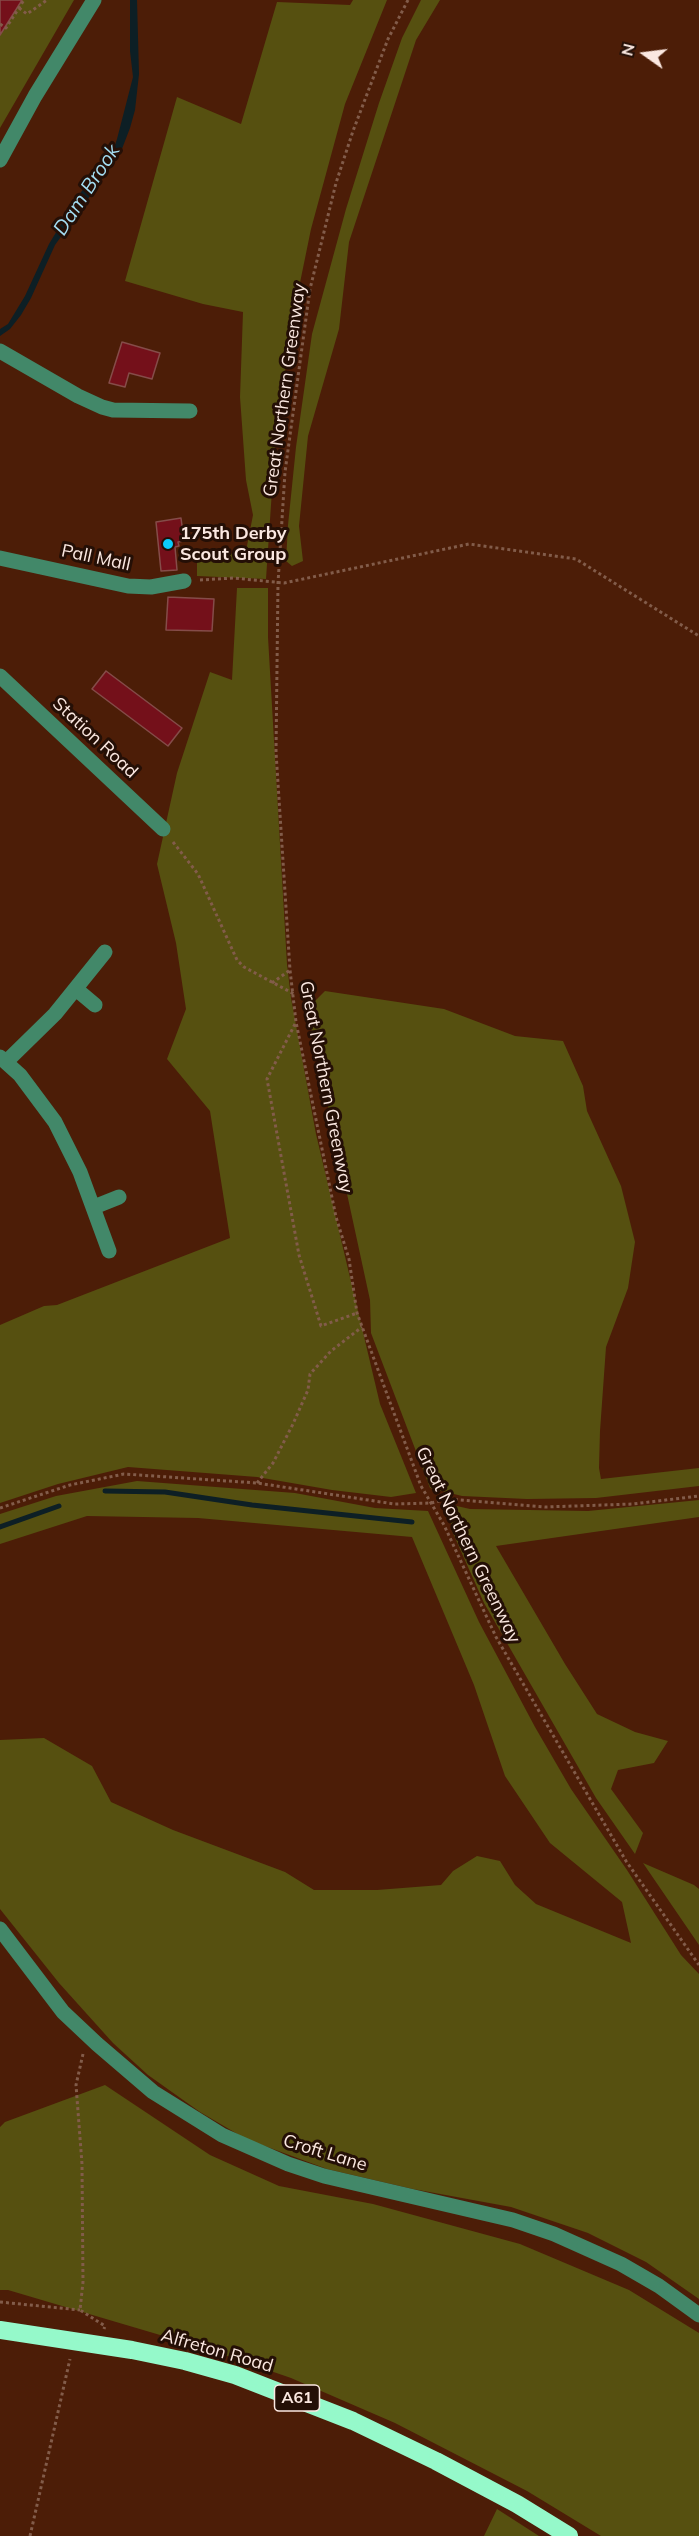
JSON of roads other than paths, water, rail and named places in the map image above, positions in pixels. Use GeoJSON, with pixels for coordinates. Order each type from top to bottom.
{"type":"FeatureCollection","features":[{"type":"Feature","properties":{"kind":"highway","name":"Alfreton Road"},"geometry":{"type":"LineString","coordinates":[[0,2330],[132,2350],[185,2361],[235,2375],[353,2421],[436,2460],[517,2504],[569,2536]]}},
{"type":"Feature","properties":{"kind":"street"},"geometry":{"type":"LineString","coordinates":[[0,160],[35,96],[94,0]]}},
{"type":"Feature","properties":{"kind":"street"},"geometry":{"type":"LineString","coordinates":[[0,351],[78,396],[102,407],[124,410],[190,411]]}},
{"type":"Feature","properties":{"kind":"street","name":"Pall Mall"},"geometry":{"type":"LineString","coordinates":[[0,558],[128,586],[151,587],[184,581]]}},
{"type":"Feature","properties":{"kind":"street","name":"Station Road"},"geometry":{"type":"LineString","coordinates":[[0,676],[163,829]]}},
{"type":"Feature","properties":{"kind":"street"},"geometry":{"type":"LineString","coordinates":[[105,952],[55,1014],[3,1059],[37,1096],[55,1122],[80,1172],[109,1251]]}},
{"type":"Feature","properties":{"kind":"street"},"geometry":{"type":"LineString","coordinates":[[76,989],[95,1005]]}},
{"type":"Feature","properties":{"kind":"street"},"geometry":{"type":"LineString","coordinates":[[94,1207],[119,1197]]}},
{"type":"Feature","properties":{"kind":"street","name":"Croft Lane"},"geometry":{"type":"LineString","coordinates":[[0,1929],[63,2012],[123,2069],[196,2121],[254,2150],[324,2176],[513,2220],[554,2234],[621,2264],[659,2286],[699,2315]]}},
{"type":"Feature","properties":{"kind":"water","name":"Dam Brook"},"geometry":{"type":"Polygon","coordinates":[[[130,0],[137,0],[139,74],[135,110],[120,154],[55,245],[21,315],[10,329],[0,336],[0,329],[8,324],[25,296],[49,244],[78,196],[113,151],[133,77],[130,51],[130,0]]]}},
{"type":"Feature","properties":{"kind":"waterway"},"geometry":{"type":"LineString","coordinates":[[105,1491],[165,1492],[252,1505],[412,1522]]}},
{"type":"Feature","properties":{"kind":"waterway"},"geometry":{"type":"LineString","coordinates":[[0,1527],[59,1506]]}},
{"type":"Feature","properties":{"kind":"place","name":"175th Derby Scout Group"},"geometry":{"type":"Point","coordinates":[168,544]}}]}
